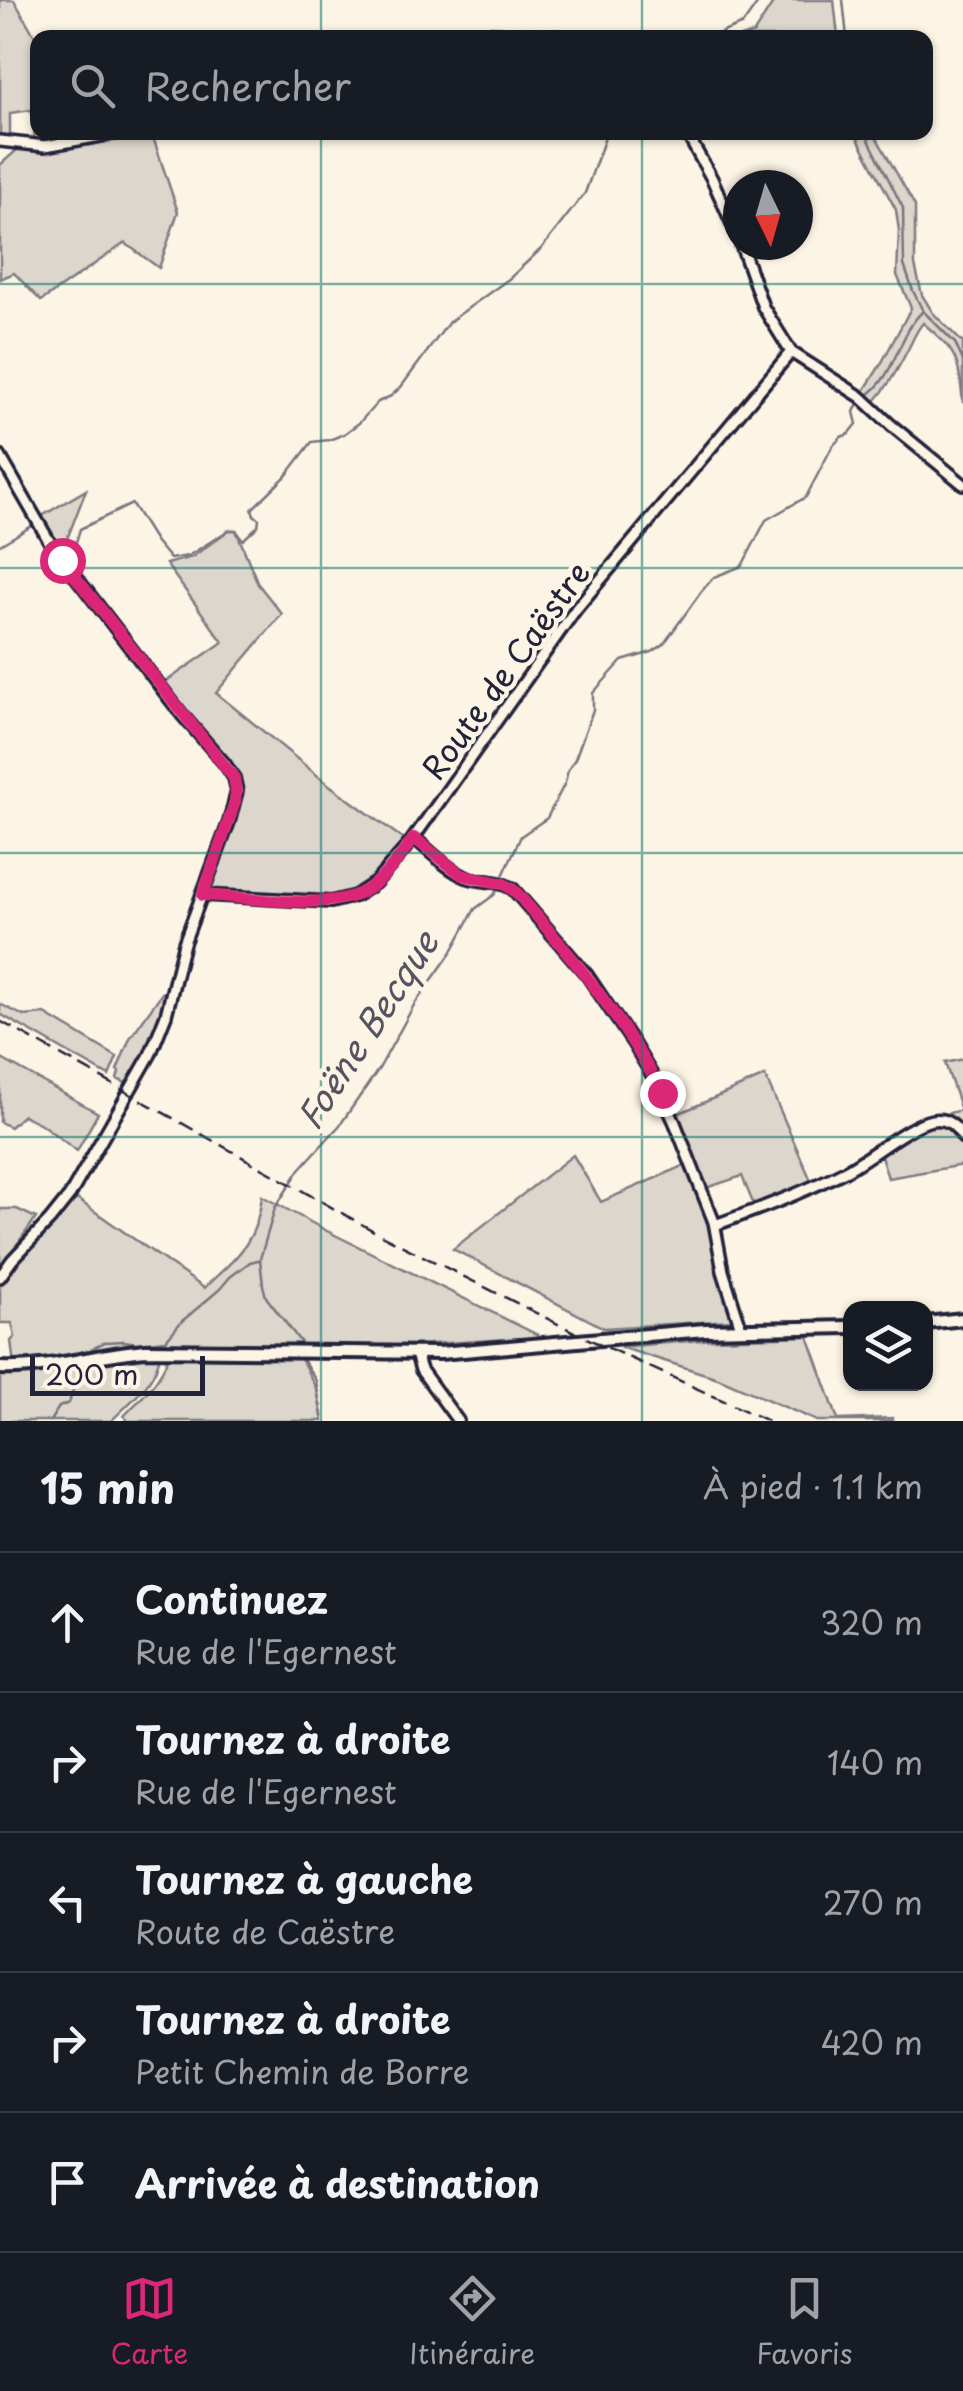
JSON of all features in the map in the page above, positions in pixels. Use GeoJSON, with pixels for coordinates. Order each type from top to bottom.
{"type":"FeatureCollection","features":[{"type":"Feature","properties":{"kind":"main road"},"geometry":{"type":"LineString","coordinates":[[933,1322],[963,1319]]}},
{"type":"Feature","properties":{"kind":"main road"},"geometry":{"type":"LineString","coordinates":[[0,1368],[42,1367],[138,1351],[416,1354],[741,1328],[843,1327]]}},
{"type":"Feature","properties":{"kind":"street"},"geometry":{"type":"LineString","coordinates":[[0,141],[45,146],[79,140]]}},
{"type":"Feature","properties":{"kind":"street"},"geometry":{"type":"LineString","coordinates":[[690,140],[723,204]]}},
{"type":"Feature","properties":{"kind":"street"},"geometry":{"type":"LineString","coordinates":[[746,260],[763,307],[791,352],[861,397],[963,484]]}},
{"type":"Feature","properties":{"kind":"street","name":"Route de Caëstre"},"geometry":{"type":"LineString","coordinates":[[203,895],[320,902],[345,900],[375,883],[414,838],[576,609],[791,352]]}},
{"type":"Feature","properties":{"kind":"street"},"geometry":{"type":"LineString","coordinates":[[0,456],[55,550],[234,778],[236,791],[152,1050],[73,1190],[0,1277]]}},
{"type":"Feature","properties":{"kind":"street"},"geometry":{"type":"LineString","coordinates":[[414,838],[462,875],[512,889],[588,975],[662,1093],[716,1226],[724,1276],[741,1328]]}},
{"type":"Feature","properties":{"kind":"street"},"geometry":{"type":"LineString","coordinates":[[716,1226],[821,1183],[926,1122],[949,1122],[963,1138]]}},
{"type":"Feature","properties":{"kind":"street"},"geometry":{"type":"LineString","coordinates":[[416,1354],[419,1367],[458,1421]]}},
{"type":"Feature","properties":{"kind":"shaded area"},"geometry":{"type":"Polygon","coordinates":[[[0,0],[14,0],[31,30],[30,110],[10,113],[10,139],[0,137],[0,0]]]}},
{"type":"Feature","properties":{"kind":"shaded area"},"geometry":{"type":"Polygon","coordinates":[[[775,0],[834,0],[837,30],[756,30],[775,0]]]}},
{"type":"Feature","properties":{"kind":"shaded area"},"geometry":{"type":"Polygon","coordinates":[[[118,140],[154,140],[178,212],[159,268],[125,243],[41,301],[14,273],[0,279],[0,165],[19,148],[51,152],[118,140]]]}},
{"type":"Feature","properties":{"kind":"shaded area"},"geometry":{"type":"Polygon","coordinates":[[[859,140],[878,140],[915,206],[915,265],[922,295],[933,313],[963,343],[963,403],[954,357],[923,323],[877,399],[872,404],[862,394],[911,308],[897,275],[896,210],[859,140]]]}},
{"type":"Feature","properties":{"kind":"shaded area"},"geometry":{"type":"Polygon","coordinates":[[[86,490],[62,552],[42,516],[86,490]]]}},
{"type":"Feature","properties":{"kind":"shaded area"},"geometry":{"type":"Polygon","coordinates":[[[229,530],[236,530],[258,584],[282,614],[216,693],[406,841],[378,876],[356,892],[326,898],[213,893],[211,886],[242,797],[240,777],[161,685],[223,642],[166,564],[192,557],[229,530]]]}},
{"type":"Feature","properties":{"kind":"shaded area"},"geometry":{"type":"Polygon","coordinates":[[[166,992],[168,997],[147,1054],[130,1085],[117,1079],[130,1038],[166,992]]]}},
{"type":"Feature","properties":{"kind":"shaded area"},"geometry":{"type":"Polygon","coordinates":[[[0,1004],[24,1016],[45,1014],[117,1057],[109,1076],[0,1014],[0,1004]]]}},
{"type":"Feature","properties":{"kind":"shaded area"},"geometry":{"type":"Polygon","coordinates":[[[0,1058],[98,1113],[77,1151],[23,1115],[10,1127],[0,1122],[0,1058]]]}},
{"type":"Feature","properties":{"kind":"shaded area"},"geometry":{"type":"Polygon","coordinates":[[[963,1059],[963,1165],[888,1178],[880,1153],[923,1120],[961,1110],[945,1063],[963,1059]]]}},
{"type":"Feature","properties":{"kind":"shaded area"},"geometry":{"type":"Polygon","coordinates":[[[765,1076],[813,1185],[755,1208],[742,1176],[703,1189],[675,1115],[765,1076]]]}},
{"type":"Feature","properties":{"kind":"shaded area"},"geometry":{"type":"Polygon","coordinates":[[[573,1155],[601,1202],[688,1164],[712,1227],[717,1265],[733,1320],[604,1328],[453,1249],[573,1155]]]}},
{"type":"Feature","properties":{"kind":"shaded area"},"geometry":{"type":"Polygon","coordinates":[[[262,1196],[542,1337],[296,1349],[317,1390],[323,1421],[128,1421],[124,1416],[165,1366],[169,1345],[86,1352],[87,1361],[160,1353],[148,1382],[111,1421],[0,1421],[0,1373],[15,1373],[11,1341],[15,1337],[12,1323],[0,1323],[0,1284],[67,1206],[77,1199],[204,1288],[250,1238],[262,1196]]]}},
{"type":"Feature","properties":{"kind":"shaded area"},"geometry":{"type":"Polygon","coordinates":[[[0,1209],[17,1209],[36,1218],[0,1268],[0,1209]]]}},
{"type":"Feature","properties":{"kind":"shaded area"},"geometry":{"type":"Polygon","coordinates":[[[808,1336],[838,1420],[892,1421],[817,1421],[718,1378],[620,1347],[713,1339],[808,1336]]]}},
{"type":"Feature","properties":{"kind":"waterway"},"geometry":{"type":"LineString","coordinates":[[728,30],[743,24],[760,0]]}},
{"type":"Feature","properties":{"kind":"waterway"},"geometry":{"type":"LineString","coordinates":[[843,0],[846,30]]}},
{"type":"Feature","properties":{"kind":"waterway"},"geometry":{"type":"LineString","coordinates":[[71,559],[80,529],[132,504],[170,559],[188,556],[229,530],[236,530],[243,540],[258,526],[259,519],[252,509],[286,476],[312,442],[344,434],[359,423],[378,402],[401,387],[449,322],[510,278],[542,248],[585,193],[604,140]]}},
{"type":"Feature","properties":{"kind":"waterway"},"geometry":{"type":"LineString","coordinates":[[869,140],[903,208],[904,265],[913,291],[923,311],[955,343],[963,361]]}},
{"type":"Feature","properties":{"kind":"waterway","name":"Foëne Becque"},"geometry":{"type":"LineString","coordinates":[[866,396],[884,378],[907,332],[923,311]]}},
{"type":"Feature","properties":{"kind":"waterway","name":"Foëne Becque"},"geometry":{"type":"LineString","coordinates":[[502,878],[521,836],[547,818],[565,783],[593,710],[593,693],[622,661],[663,645],[714,577],[742,566],[766,520],[806,497],[832,447],[857,424],[854,412],[859,401]]}},
{"type":"Feature","properties":{"kind":"waterway"},"geometry":{"type":"LineString","coordinates":[[43,520],[59,546]]}},
{"type":"Feature","properties":{"kind":"waterway"},"geometry":{"type":"LineString","coordinates":[[0,545],[35,524]]}},
{"type":"Feature","properties":{"kind":"waterway","name":"Foëne Becque"},"geometry":{"type":"LineString","coordinates":[[302,1344],[266,1297],[263,1285],[260,1259],[275,1208],[300,1169],[340,1125],[380,1067],[475,909],[499,887]]}},
{"type":"Feature","properties":{"kind":"waterway"},"geometry":{"type":"LineString","coordinates":[[88,1351],[105,1342],[166,1340],[230,1277],[258,1260]]}},
{"type":"Feature","properties":{"kind":"waterway"},"geometry":{"type":"LineString","coordinates":[[302,1358],[316,1381],[323,1421]]}},
{"type":"Feature","properties":{"kind":"waterway"},"geometry":{"type":"LineString","coordinates":[[50,1421],[59,1407],[69,1403],[87,1363]]}},
{"type":"Feature","properties":{"kind":"railway"},"geometry":{"type":"LineString","coordinates":[[0,1021],[381,1235],[584,1337],[768,1421]]}},
{"type":"Feature","properties":{"kind":"route"},"geometry":{"type":"LineString","coordinates":[[62,560],[234,778],[235,802],[203,895],[345,900],[375,883],[414,838],[462,875],[504,884],[516,892],[591,980],[662,1093]]}}]}
